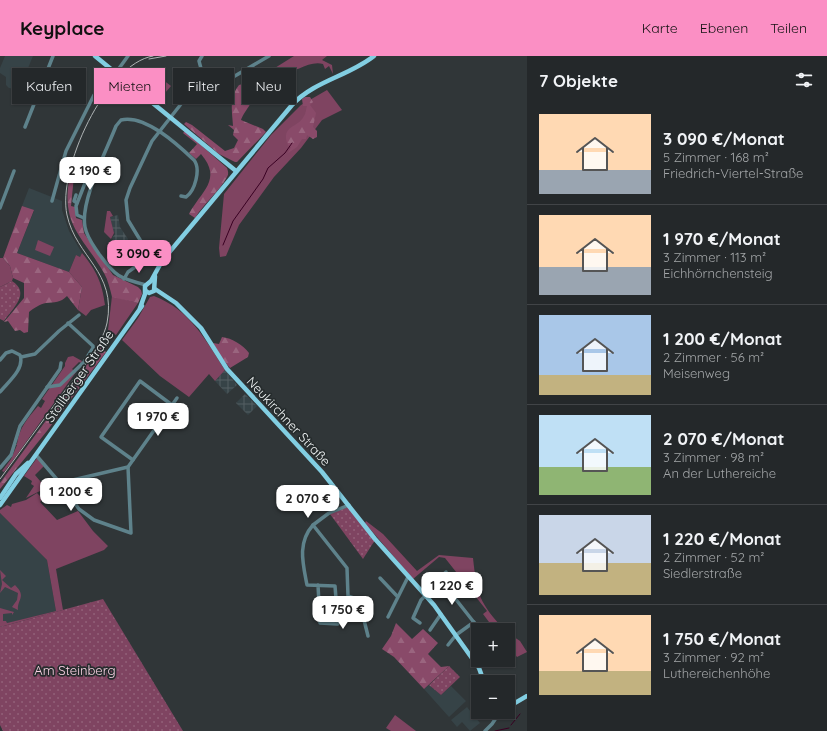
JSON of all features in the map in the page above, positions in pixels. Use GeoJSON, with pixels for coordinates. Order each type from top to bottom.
{"type":"FeatureCollection","features":[{"type":"Feature","properties":{"kind":"main road"},"geometry":{"type":"LineString","coordinates":[[94,56],[110,68]]}},
{"type":"Feature","properties":{"kind":"main road","name":"Stollberger Straße"},"geometry":{"type":"LineString","coordinates":[[1,501],[36,456],[140,308],[150,288],[156,271],[169,252],[236,171],[298,98],[356,68],[374,56]]}},
{"type":"Feature","properties":{"kind":"main road"},"geometry":{"type":"LineString","coordinates":[[155,104],[236,171]]}},
{"type":"Feature","properties":{"kind":"main road","name":"Neukirchner Straße"},"geometry":{"type":"LineString","coordinates":[[150,288],[169,298],[192,317],[201,328],[227,369],[322,472],[408,578],[441,614],[471,654]]}},
{"type":"Feature","properties":{"kind":"main road"},"geometry":{"type":"LineString","coordinates":[[515,703],[527,696]]}},
{"type":"Feature","properties":{"kind":"street"},"geometry":{"type":"LineString","coordinates":[[25,127],[53,56]]}},
{"type":"Feature","properties":{"kind":"street"},"geometry":{"type":"LineString","coordinates":[[120,68],[128,56]]}},
{"type":"Feature","properties":{"kind":"street"},"geometry":{"type":"LineString","coordinates":[[201,68],[199,61],[202,56]]}},
{"type":"Feature","properties":{"kind":"street"},"geometry":{"type":"LineString","coordinates":[[234,76],[269,56]]}},
{"type":"Feature","properties":{"kind":"street"},"geometry":{"type":"LineString","coordinates":[[52,201],[66,151],[94,95]]}},
{"type":"Feature","properties":{"kind":"street"},"geometry":{"type":"LineString","coordinates":[[124,279],[128,272],[145,260],[148,250],[128,220],[126,200],[152,141],[181,104]]}},
{"type":"Feature","properties":{"kind":"street"},"geometry":{"type":"LineString","coordinates":[[150,288],[124,279],[113,272],[94,246],[86,232],[84,218],[85,204],[116,126],[121,120],[131,119],[159,132],[187,153],[198,166],[198,173],[189,195],[186,197],[181,196]]}},
{"type":"Feature","properties":{"kind":"street"},"geometry":{"type":"LineString","coordinates":[[84,218],[80,217],[76,212],[78,202],[91,168]]}},
{"type":"Feature","properties":{"kind":"street"},"geometry":{"type":"LineString","coordinates":[[0,208],[14,171]]}},
{"type":"Feature","properties":{"kind":"street"},"geometry":{"type":"LineString","coordinates":[[76,195],[74,201],[78,202]]}},
{"type":"Feature","properties":{"kind":"street"},"geometry":{"type":"LineString","coordinates":[[21,357],[35,354],[68,323],[79,315]]}},
{"type":"Feature","properties":{"kind":"street"},"geometry":{"type":"LineString","coordinates":[[47,387],[60,385],[84,362],[93,348],[93,346],[68,323]]}},
{"type":"Feature","properties":{"kind":"street"},"geometry":{"type":"LineString","coordinates":[[0,360],[6,353],[12,350],[18,353],[21,357],[20,367],[0,392]]}},
{"type":"Feature","properties":{"kind":"street"},"geometry":{"type":"LineString","coordinates":[[0,468],[11,455],[20,426],[60,369],[61,363]]}},
{"type":"Feature","properties":{"kind":"street"},"geometry":{"type":"LineString","coordinates":[[133,460],[101,437],[140,381],[172,405]]}},
{"type":"Feature","properties":{"kind":"street"},"geometry":{"type":"LineString","coordinates":[[36,456],[60,483],[79,509],[99,522],[131,533],[128,467],[177,398]]}},
{"type":"Feature","properties":{"kind":"street"},"geometry":{"type":"LineString","coordinates":[[60,483],[128,467]]}},
{"type":"Feature","properties":{"kind":"street"},"geometry":{"type":"LineString","coordinates":[[318,585],[320,623],[338,624],[335,586],[318,585],[307,585],[302,557],[303,541],[313,525],[329,513],[349,505]]}},
{"type":"Feature","properties":{"kind":"street"},"geometry":{"type":"LineString","coordinates":[[313,525],[346,568],[348,596],[359,600],[368,636]]}},
{"type":"Feature","properties":{"kind":"street"},"geometry":{"type":"LineString","coordinates":[[420,623],[411,616],[424,594],[446,572]]}},
{"type":"Feature","properties":{"kind":"street"},"geometry":{"type":"LineString","coordinates":[[380,578],[397,596]]}},
{"type":"Feature","properties":{"kind":"street"},"geometry":{"type":"LineString","coordinates":[[388,617],[397,596],[408,578]]}},
{"type":"Feature","properties":{"kind":"street"},"geometry":{"type":"LineString","coordinates":[[440,578],[474,622],[456,635],[448,644]]}},
{"type":"Feature","properties":{"kind":"street"},"geometry":{"type":"LineString","coordinates":[[430,630],[441,614]]}},
{"type":"Feature","properties":{"kind":"street"},"geometry":{"type":"LineString","coordinates":[[485,731],[495,719]]}},
{"type":"Feature","properties":{"kind":"shaded area"},"geometry":{"type":"Polygon","coordinates":[[[5,56],[33,56],[28,68],[12,68],[12,89],[6,85],[6,77],[0,73],[0,68],[5,56]]]}},
{"type":"Feature","properties":{"kind":"shaded area"},"geometry":{"type":"Polygon","coordinates":[[[29,188],[62,201],[62,210],[69,231],[82,253],[80,257],[76,255],[69,272],[17,253],[34,211],[22,206],[29,188]]]}},
{"type":"Feature","properties":{"kind":"shaded area"},"geometry":{"type":"Polygon","coordinates":[[[118,215],[120,227],[128,239],[127,242],[121,247],[117,246],[112,238],[115,234],[110,217],[118,215]]]}},
{"type":"Feature","properties":{"kind":"shaded area"},"geometry":{"type":"Polygon","coordinates":[[[225,370],[237,385],[227,394],[215,381],[225,370]]]}},
{"type":"Feature","properties":{"kind":"shaded area"},"geometry":{"type":"Polygon","coordinates":[[[245,394],[257,406],[248,415],[236,403],[245,394]]]}},
{"type":"Feature","properties":{"kind":"shaded area"},"geometry":{"type":"Polygon","coordinates":[[[0,513],[47,560],[56,611],[0,625],[0,513]]]}},
{"type":"Feature","properties":{"kind":"shaded area"},"geometry":{"type":"Polygon","coordinates":[[[429,685],[441,695],[451,686],[466,701],[449,717],[424,689],[429,685]]]}},
{"type":"Feature","properties":{"kind":"shaded area"},"geometry":{"type":"Polygon","coordinates":[[[467,707],[471,712],[471,719],[477,719],[480,723],[470,731],[462,722],[457,727],[451,720],[467,707]]]}},
{"type":"Feature","properties":{"kind":"green space"},"geometry":{"type":"Polygon","coordinates":[[[294,56],[327,56],[322,60],[332,65],[333,74],[329,66],[325,69],[323,64],[317,63],[296,70],[296,68],[275,68],[294,56]]]}},
{"type":"Feature","properties":{"kind":"green space"},"geometry":{"type":"Polygon","coordinates":[[[165,81],[171,86],[165,93],[165,81]]]}},
{"type":"Feature","properties":{"kind":"green space"},"geometry":{"type":"Polygon","coordinates":[[[242,84],[242,104],[251,104],[241,120],[263,129],[266,132],[237,162],[235,162],[219,154],[184,124],[186,122],[192,125],[225,151],[234,148],[238,140],[233,135],[234,130],[228,125],[233,126],[232,104],[234,104],[234,95],[239,85],[242,84]]]}},
{"type":"Feature","properties":{"kind":"green space"},"geometry":{"type":"Polygon","coordinates":[[[327,90],[342,110],[322,120],[301,148],[274,177],[239,225],[226,256],[220,257],[219,248],[224,194],[271,135],[301,105],[327,90]]]}},
{"type":"Feature","properties":{"kind":"green space"},"geometry":{"type":"Polygon","coordinates":[[[305,97],[310,97],[313,102],[310,105],[316,113],[313,127],[317,131],[317,137],[313,139],[307,135],[306,139],[302,139],[297,147],[288,153],[291,147],[288,145],[286,134],[288,130],[302,120],[305,115],[307,106],[303,106],[302,99],[305,97]]]}},
{"type":"Feature","properties":{"kind":"green space"},"geometry":{"type":"Polygon","coordinates":[[[185,131],[227,168],[228,172],[228,176],[224,182],[195,218],[189,214],[208,185],[210,171],[201,154],[196,159],[189,153],[197,144],[183,133],[185,131]]]}},
{"type":"Feature","properties":{"kind":"green space"},"geometry":{"type":"Polygon","coordinates":[[[70,175],[74,176],[71,206],[75,207],[76,218],[82,220],[84,233],[113,275],[138,287],[141,290],[142,294],[138,303],[112,297],[104,273],[75,228],[68,206],[70,175]]]}},
{"type":"Feature","properties":{"kind":"green space"},"geometry":{"type":"Polygon","coordinates":[[[22,206],[34,210],[17,253],[69,272],[82,287],[78,310],[67,296],[60,301],[42,304],[29,312],[28,332],[24,333],[20,330],[15,331],[8,321],[4,322],[24,298],[24,283],[13,278],[10,266],[3,258],[22,206]]]}},
{"type":"Feature","properties":{"kind":"green space"},"geometry":{"type":"Polygon","coordinates":[[[107,211],[110,211],[113,216],[110,217],[114,233],[111,239],[104,232],[107,211]]]}},
{"type":"Feature","properties":{"kind":"green space"},"geometry":{"type":"Polygon","coordinates":[[[38,240],[54,247],[50,256],[35,250],[38,240]]]}},
{"type":"Feature","properties":{"kind":"green space"},"geometry":{"type":"Polygon","coordinates":[[[82,253],[98,277],[105,305],[91,310],[86,316],[78,310],[82,287],[69,272],[76,255],[80,257],[82,253]]]}},
{"type":"Feature","properties":{"kind":"green space"},"geometry":{"type":"Polygon","coordinates":[[[0,258],[3,258],[10,266],[13,278],[12,281],[0,287],[0,258]]]}},
{"type":"Feature","properties":{"kind":"green space"},"geometry":{"type":"Polygon","coordinates":[[[12,281],[20,290],[20,296],[4,321],[0,319],[0,287],[12,281]]]}},
{"type":"Feature","properties":{"kind":"green space"},"geometry":{"type":"Polygon","coordinates":[[[112,296],[138,303],[116,335],[108,330],[112,296]]]}},
{"type":"Feature","properties":{"kind":"green space"},"geometry":{"type":"Polygon","coordinates":[[[154,296],[167,302],[187,317],[196,327],[225,370],[215,381],[209,374],[189,397],[160,376],[122,340],[138,318],[150,297],[154,296]]]}},
{"type":"Feature","properties":{"kind":"green space"},"geometry":{"type":"Polygon","coordinates":[[[222,337],[233,340],[247,350],[249,353],[248,357],[230,368],[221,357],[213,343],[219,344],[222,337]]]}},
{"type":"Feature","properties":{"kind":"green space"},"geometry":{"type":"Polygon","coordinates":[[[100,347],[106,352],[47,431],[0,489],[0,483],[100,347]]]}},
{"type":"Feature","properties":{"kind":"green space"},"geometry":{"type":"Polygon","coordinates":[[[73,356],[82,361],[72,369],[76,372],[14,459],[4,472],[2,471],[11,459],[17,445],[15,444],[17,444],[24,424],[38,406],[41,408],[45,401],[42,399],[65,366],[68,357],[73,356]]]}},
{"type":"Feature","properties":{"kind":"green space"},"geometry":{"type":"Polygon","coordinates":[[[37,458],[44,466],[35,475],[46,488],[26,498],[34,486],[31,484],[32,481],[24,476],[37,458]]]}},
{"type":"Feature","properties":{"kind":"green space"},"geometry":{"type":"Polygon","coordinates":[[[37,493],[43,499],[40,502],[57,520],[78,511],[93,531],[108,546],[104,550],[56,569],[63,610],[0,627],[0,608],[14,612],[12,615],[12,613],[3,614],[3,621],[6,621],[7,623],[56,611],[47,560],[0,513],[0,510],[7,505],[11,507],[12,504],[26,500],[37,493]]]}},
{"type":"Feature","properties":{"kind":"green space"},"geometry":{"type":"Polygon","coordinates":[[[348,507],[375,540],[363,559],[330,514],[348,507]]]}},
{"type":"Feature","properties":{"kind":"green space"},"geometry":{"type":"Polygon","coordinates":[[[366,521],[383,534],[417,571],[439,555],[473,558],[476,581],[481,597],[498,623],[490,623],[483,614],[487,611],[445,558],[439,557],[413,579],[365,523],[366,521]]]}},
{"type":"Feature","properties":{"kind":"green space"},"geometry":{"type":"Polygon","coordinates":[[[0,570],[6,576],[2,580],[11,588],[15,585],[19,589],[21,598],[18,610],[12,607],[17,600],[18,593],[5,587],[0,593],[2,584],[0,570]]]}},
{"type":"Feature","properties":{"kind":"green space","name":"Am Steinberg"},"geometry":{"type":"Polygon","coordinates":[[[103,599],[183,731],[3,731],[0,725],[0,627],[103,599]]]}},
{"type":"Feature","properties":{"kind":"green space"},"geometry":{"type":"Polygon","coordinates":[[[396,623],[412,639],[423,629],[438,643],[428,654],[441,667],[449,666],[424,689],[394,657],[382,649],[391,636],[396,623]]]}},
{"type":"Feature","properties":{"kind":"green space"},"geometry":{"type":"Polygon","coordinates":[[[515,638],[520,641],[527,652],[517,657],[515,655],[515,638]]]}},
{"type":"Feature","properties":{"kind":"green space"},"geometry":{"type":"Polygon","coordinates":[[[449,666],[460,677],[441,695],[429,685],[449,666]]]}},
{"type":"Feature","properties":{"kind":"green space"},"geometry":{"type":"Polygon","coordinates":[[[395,715],[416,731],[391,731],[386,728],[395,715]]]}},
{"type":"Feature","properties":{"kind":"waterway"},"geometry":{"type":"LineString","coordinates":[[223,245],[233,221],[263,179],[268,168],[285,153],[292,143]]}},
{"type":"Feature","properties":{"kind":"waterway"},"geometry":{"type":"LineString","coordinates":[[511,725],[520,714]]}},
{"type":"Feature","properties":{"kind":"waterway"},"geometry":{"type":"LineString","coordinates":[[495,731],[509,728]]}},
{"type":"Feature","properties":{"kind":"tram line"},"geometry":{"type":"LineString","coordinates":[[0,479],[89,359],[104,333],[109,305],[106,291],[101,277],[78,242],[67,215],[66,196],[69,172],[77,147],[88,122],[102,98],[118,78],[135,63],[153,56]]}},
{"type":"Feature","properties":{"kind":"tram line"},"geometry":{"type":"LineString","coordinates":[[149,59],[166,56]]}}]}
